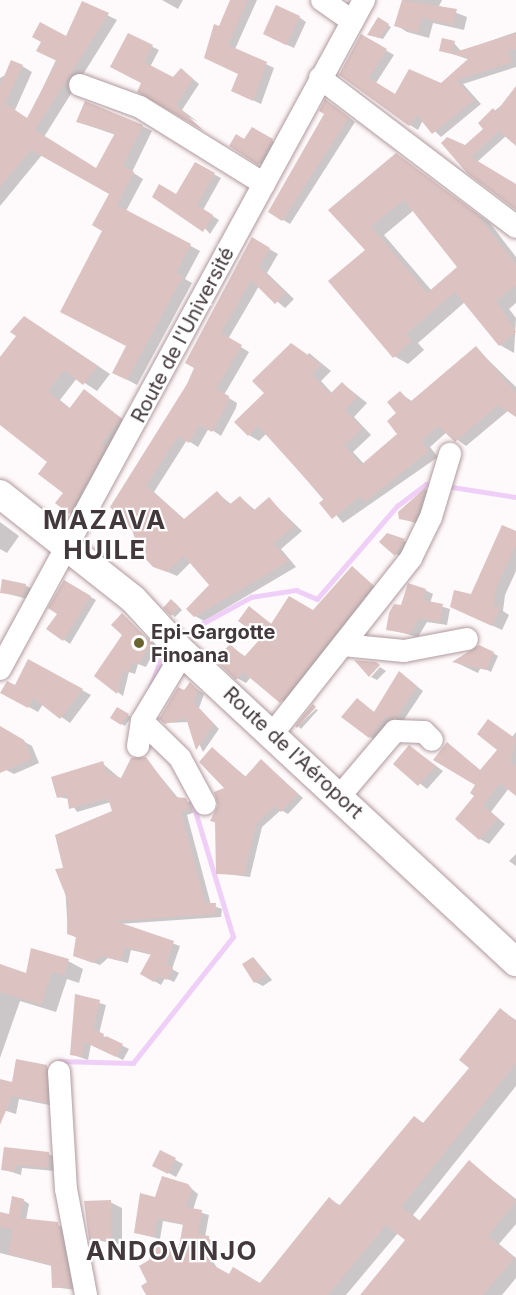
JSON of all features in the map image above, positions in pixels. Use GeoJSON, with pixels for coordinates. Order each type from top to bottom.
{"type":"FeatureCollection","features":[{"type":"Feature","properties":{"kind":"main road","name":"Route de l'Aéroport"},"geometry":{"type":"LineString","coordinates":[[0,494],[70,545],[516,962]]}},
{"type":"Feature","properties":{"kind":"street"},"geometry":{"type":"LineString","coordinates":[[322,0],[352,21]]}},
{"type":"Feature","properties":{"kind":"street","name":"Route de l'Université"},"geometry":{"type":"LineString","coordinates":[[0,669],[70,545],[364,0]]}},
{"type":"Feature","properties":{"kind":"street"},"geometry":{"type":"LineString","coordinates":[[320,78],[516,227]]}},
{"type":"Feature","properties":{"kind":"street"},"geometry":{"type":"LineString","coordinates":[[80,85],[140,107],[264,184]]}},
{"type":"Feature","properties":{"kind":"street"},"geometry":{"type":"LineString","coordinates":[[273,733],[411,558],[431,517],[450,454]]}},
{"type":"Feature","properties":{"kind":"street"},"geometry":{"type":"LineString","coordinates":[[343,645],[404,651],[467,639]]}},
{"type":"Feature","properties":{"kind":"street"},"geometry":{"type":"LineString","coordinates":[[138,746],[142,721],[183,653]]}},
{"type":"Feature","properties":{"kind":"street"},"geometry":{"type":"LineString","coordinates":[[142,721],[180,758],[205,804]]}},
{"type":"Feature","properties":{"kind":"street"},"geometry":{"type":"LineString","coordinates":[[339,797],[395,731],[424,732],[432,740]]}},
{"type":"Feature","properties":{"kind":"street"},"geometry":{"type":"LineString","coordinates":[[59,1072],[66,1190],[86,1295]]}},
{"type":"Feature","properties":{"kind":"building"},"geometry":{"type":"Polygon","coordinates":[[[230,0],[248,0],[228,45],[267,62],[253,101],[231,91],[238,74],[204,58],[214,24],[219,26],[230,0]]]}},
{"type":"Feature","properties":{"kind":"building"},"geometry":{"type":"Polygon","coordinates":[[[402,0],[457,9],[453,25],[422,18],[418,33],[394,26],[402,0]]]}},
{"type":"Feature","properties":{"kind":"building"},"geometry":{"type":"Polygon","coordinates":[[[82,1],[109,13],[35,130],[96,168],[115,133],[76,122],[85,101],[143,125],[123,166],[134,172],[117,205],[191,244],[176,273],[183,276],[127,380],[112,373],[126,346],[60,312],[102,231],[92,225],[109,194],[31,150],[0,187],[0,86],[11,60],[23,65],[5,104],[27,118],[57,61],[36,51],[41,42],[32,37],[40,22],[66,36],[82,1]]]}},
{"type":"Feature","properties":{"kind":"building"},"geometry":{"type":"Polygon","coordinates":[[[276,5],[300,16],[286,45],[263,34],[276,5]]]}},
{"type":"Feature","properties":{"kind":"building"},"geometry":{"type":"Polygon","coordinates":[[[378,17],[389,24],[380,38],[367,35],[378,17]]]}},
{"type":"Feature","properties":{"kind":"building"},"geometry":{"type":"Polygon","coordinates":[[[128,33],[153,45],[144,62],[173,77],[181,68],[193,79],[176,105],[204,131],[137,92],[141,83],[110,67],[128,33]]]}},
{"type":"Feature","properties":{"kind":"building"},"geometry":{"type":"Polygon","coordinates":[[[516,33],[516,49],[508,51],[512,62],[457,80],[474,100],[432,134],[417,115],[409,126],[339,75],[361,34],[387,49],[369,78],[395,94],[409,69],[441,83],[469,58],[439,51],[442,38],[455,41],[452,53],[516,33]]]}},
{"type":"Feature","properties":{"kind":"building"},"geometry":{"type":"Polygon","coordinates":[[[516,86],[516,146],[499,131],[471,157],[516,184],[516,210],[467,173],[441,143],[447,137],[465,145],[483,129],[478,123],[493,108],[496,112],[516,86]]]}},
{"type":"Feature","properties":{"kind":"building"},"geometry":{"type":"Polygon","coordinates":[[[325,99],[349,117],[282,221],[268,212],[324,114],[319,111],[325,99]]]}},
{"type":"Feature","properties":{"kind":"building"},"geometry":{"type":"Polygon","coordinates":[[[252,127],[273,139],[258,165],[229,146],[236,134],[244,139],[252,127]]]}},
{"type":"Feature","properties":{"kind":"building"},"geometry":{"type":"Polygon","coordinates":[[[396,153],[476,213],[516,265],[516,285],[496,301],[516,332],[499,346],[455,292],[406,334],[412,341],[393,358],[328,281],[365,250],[328,210],[396,153]],[[404,200],[371,226],[427,293],[457,267],[404,200]]]}},
{"type":"Feature","properties":{"kind":"building"},"geometry":{"type":"Polygon","coordinates":[[[195,162],[215,173],[197,205],[213,215],[203,232],[152,197],[159,184],[176,194],[195,162]]]}},
{"type":"Feature","properties":{"kind":"building"},"geometry":{"type":"Polygon","coordinates":[[[252,237],[270,248],[259,267],[286,293],[275,304],[251,280],[221,333],[242,345],[216,389],[229,396],[228,403],[212,432],[199,425],[189,443],[178,436],[146,486],[184,519],[217,491],[229,505],[240,496],[253,511],[269,497],[294,526],[273,544],[289,561],[194,617],[186,609],[209,585],[184,556],[167,572],[153,567],[140,553],[132,530],[110,507],[187,384],[194,368],[185,363],[252,237]]]}},
{"type":"Feature","properties":{"kind":"building"},"geometry":{"type":"Polygon","coordinates":[[[24,316],[98,366],[83,385],[64,370],[48,391],[69,409],[84,389],[121,418],[101,444],[105,447],[69,514],[55,503],[63,493],[38,474],[47,462],[0,425],[0,357],[16,336],[10,332],[24,316]]]}},
{"type":"Feature","properties":{"kind":"building"},"geometry":{"type":"Polygon","coordinates":[[[291,343],[322,365],[312,374],[330,394],[342,382],[357,397],[345,410],[362,429],[344,445],[361,465],[397,434],[387,421],[396,413],[387,402],[400,391],[410,402],[476,346],[516,393],[516,417],[498,405],[455,442],[438,426],[421,441],[429,451],[365,502],[360,496],[332,519],[319,503],[324,499],[258,426],[248,436],[234,422],[264,393],[252,381],[291,343]]]}},
{"type":"Feature","properties":{"kind":"building"},"geometry":{"type":"Polygon","coordinates":[[[426,487],[414,522],[399,519],[398,512],[426,487]]]}},
{"type":"Feature","properties":{"kind":"building"},"geometry":{"type":"Polygon","coordinates":[[[502,525],[516,531],[516,545],[496,589],[494,605],[500,608],[492,626],[450,607],[454,590],[471,594],[502,525]]]}},
{"type":"Feature","properties":{"kind":"building"},"geometry":{"type":"Polygon","coordinates":[[[387,533],[405,539],[395,556],[379,542],[387,533]]]}},
{"type":"Feature","properties":{"kind":"building"},"geometry":{"type":"Polygon","coordinates":[[[352,566],[373,585],[280,703],[243,672],[236,680],[215,660],[230,644],[244,657],[261,638],[238,621],[249,606],[271,624],[289,596],[313,610],[352,566]]]}},
{"type":"Feature","properties":{"kind":"building"},"geometry":{"type":"Polygon","coordinates":[[[2,579],[26,584],[23,596],[0,593],[2,579]]]}},
{"type":"Feature","properties":{"kind":"building"},"geometry":{"type":"Polygon","coordinates":[[[64,580],[91,596],[63,641],[46,629],[57,614],[48,608],[64,580]]]}},
{"type":"Feature","properties":{"kind":"building"},"geometry":{"type":"Polygon","coordinates":[[[408,583],[426,589],[423,600],[443,604],[440,622],[419,618],[410,634],[386,630],[389,613],[394,604],[401,605],[408,583]]]}},
{"type":"Feature","properties":{"kind":"building"},"geometry":{"type":"Polygon","coordinates":[[[171,599],[179,607],[171,616],[163,608],[171,599]]]}},
{"type":"Feature","properties":{"kind":"building"},"geometry":{"type":"Polygon","coordinates":[[[122,613],[151,643],[139,664],[131,662],[129,672],[123,670],[117,694],[94,676],[122,635],[111,625],[122,613]]]}},
{"type":"Feature","properties":{"kind":"building"},"geometry":{"type":"Polygon","coordinates":[[[479,645],[494,652],[486,670],[452,662],[479,645]]]}},
{"type":"Feature","properties":{"kind":"building"},"geometry":{"type":"Polygon","coordinates":[[[28,659],[83,689],[60,719],[33,698],[28,708],[0,693],[7,681],[15,685],[28,659]]]}},
{"type":"Feature","properties":{"kind":"building"},"geometry":{"type":"Polygon","coordinates":[[[354,660],[376,662],[380,665],[369,677],[354,660]]]}},
{"type":"Feature","properties":{"kind":"building"},"geometry":{"type":"Polygon","coordinates":[[[399,671],[417,686],[396,718],[385,718],[369,738],[341,717],[357,698],[374,712],[399,671]]]}},
{"type":"Feature","properties":{"kind":"building"},"geometry":{"type":"Polygon","coordinates":[[[190,682],[198,690],[194,703],[214,724],[196,750],[186,718],[165,724],[159,719],[178,687],[184,690],[190,682]]]}},
{"type":"Feature","properties":{"kind":"building"},"geometry":{"type":"Polygon","coordinates":[[[313,704],[316,707],[297,728],[295,726],[313,704]]]}},
{"type":"Feature","properties":{"kind":"building"},"geometry":{"type":"Polygon","coordinates":[[[117,707],[129,714],[121,725],[110,718],[117,707]]]}},
{"type":"Feature","properties":{"kind":"building"},"geometry":{"type":"Polygon","coordinates":[[[488,719],[516,739],[510,762],[516,767],[516,796],[500,783],[483,806],[498,818],[479,840],[455,819],[474,796],[470,793],[475,785],[433,760],[447,742],[480,770],[497,750],[477,734],[488,719]]]}},
{"type":"Feature","properties":{"kind":"building"},"geometry":{"type":"Polygon","coordinates":[[[0,726],[24,740],[32,759],[0,773],[0,726]]]}},
{"type":"Feature","properties":{"kind":"building"},"geometry":{"type":"Polygon","coordinates":[[[409,745],[436,766],[418,786],[393,764],[409,745]]]}},
{"type":"Feature","properties":{"kind":"building"},"geometry":{"type":"Polygon","coordinates":[[[212,747],[245,777],[261,759],[298,794],[281,812],[275,806],[256,824],[244,875],[216,874],[215,822],[210,821],[218,805],[214,792],[224,788],[199,762],[212,747]]]}},
{"type":"Feature","properties":{"kind":"building"},"geometry":{"type":"Polygon","coordinates":[[[146,757],[175,797],[186,798],[190,809],[181,812],[205,903],[216,903],[215,914],[115,921],[174,941],[166,964],[173,968],[167,980],[158,976],[154,982],[140,974],[151,954],[125,947],[121,961],[101,956],[93,963],[73,956],[76,937],[67,934],[68,901],[55,869],[63,868],[55,835],[112,811],[108,798],[69,809],[67,795],[57,798],[51,777],[103,761],[107,773],[121,778],[131,758],[146,757]]]}},
{"type":"Feature","properties":{"kind":"building"},"geometry":{"type":"Polygon","coordinates":[[[31,948],[69,959],[64,975],[52,972],[41,1005],[0,992],[0,964],[26,973],[31,948]]]}},
{"type":"Feature","properties":{"kind":"building"},"geometry":{"type":"Polygon","coordinates":[[[253,957],[266,975],[254,983],[242,964],[253,957]]]}},
{"type":"Feature","properties":{"kind":"building"},"geometry":{"type":"Polygon","coordinates":[[[75,994],[100,1000],[93,1029],[104,1034],[101,1044],[106,1036],[123,1044],[116,1057],[84,1042],[82,1057],[70,1055],[75,994]]]}},
{"type":"Feature","properties":{"kind":"building"},"geometry":{"type":"Polygon","coordinates":[[[500,1008],[516,1021],[516,1063],[401,1207],[419,1221],[469,1160],[516,1201],[488,1236],[514,1258],[483,1295],[360,1295],[405,1240],[386,1225],[328,1295],[146,1295],[141,1286],[147,1282],[139,1266],[149,1260],[154,1241],[179,1247],[183,1224],[157,1218],[154,1237],[134,1233],[140,1193],[155,1197],[162,1176],[188,1184],[192,1189],[186,1207],[202,1210],[198,1234],[209,1236],[209,1263],[229,1274],[233,1267],[260,1283],[329,1197],[339,1206],[414,1116],[423,1123],[469,1068],[459,1060],[500,1008]]]}},
{"type":"Feature","properties":{"kind":"building"},"geometry":{"type":"Polygon","coordinates":[[[16,1059],[47,1065],[47,1103],[12,1096],[0,1125],[0,1079],[12,1082],[16,1059]]]}},
{"type":"Feature","properties":{"kind":"building"},"geometry":{"type":"Polygon","coordinates":[[[4,1147],[49,1152],[48,1168],[15,1165],[14,1172],[1,1170],[4,1147]]]}},
{"type":"Feature","properties":{"kind":"building"},"geometry":{"type":"Polygon","coordinates":[[[160,1150],[176,1158],[168,1174],[152,1166],[160,1150]]]}},
{"type":"Feature","properties":{"kind":"building"},"geometry":{"type":"Polygon","coordinates":[[[12,1196],[24,1199],[20,1218],[58,1222],[71,1287],[52,1288],[51,1265],[8,1254],[13,1230],[0,1227],[0,1212],[9,1214],[12,1196]]]}},
{"type":"Feature","properties":{"kind":"building"},"geometry":{"type":"Polygon","coordinates":[[[111,1200],[111,1240],[89,1240],[84,1201],[111,1200]]]}},
{"type":"Feature","properties":{"kind":"waterway"},"geometry":{"type":"LineString","coordinates":[[196,627],[251,597],[296,590],[317,599],[397,506],[426,484],[434,485]]}},
{"type":"Feature","properties":{"kind":"waterway"},"geometry":{"type":"LineString","coordinates":[[446,486],[516,497]]}},
{"type":"Feature","properties":{"kind":"waterway"},"geometry":{"type":"LineString","coordinates":[[149,691],[161,658]]}},
{"type":"Feature","properties":{"kind":"waterway"},"geometry":{"type":"LineString","coordinates":[[60,1061],[133,1063],[233,937],[192,801]]}},
{"type":"Feature","properties":{"kind":"place","name":"Epi-Gargotte Finoana"},"geometry":{"type":"Point","coordinates":[139,643]}},
{"type":"Feature","properties":{"kind":"district","name":"MAZAVA HUILE"},"geometry":{"type":"Point","coordinates":[105,535]}},
{"type":"Feature","properties":{"kind":"district","name":"ANDOVINJO"},"geometry":{"type":"Point","coordinates":[172,1251]}}]}
